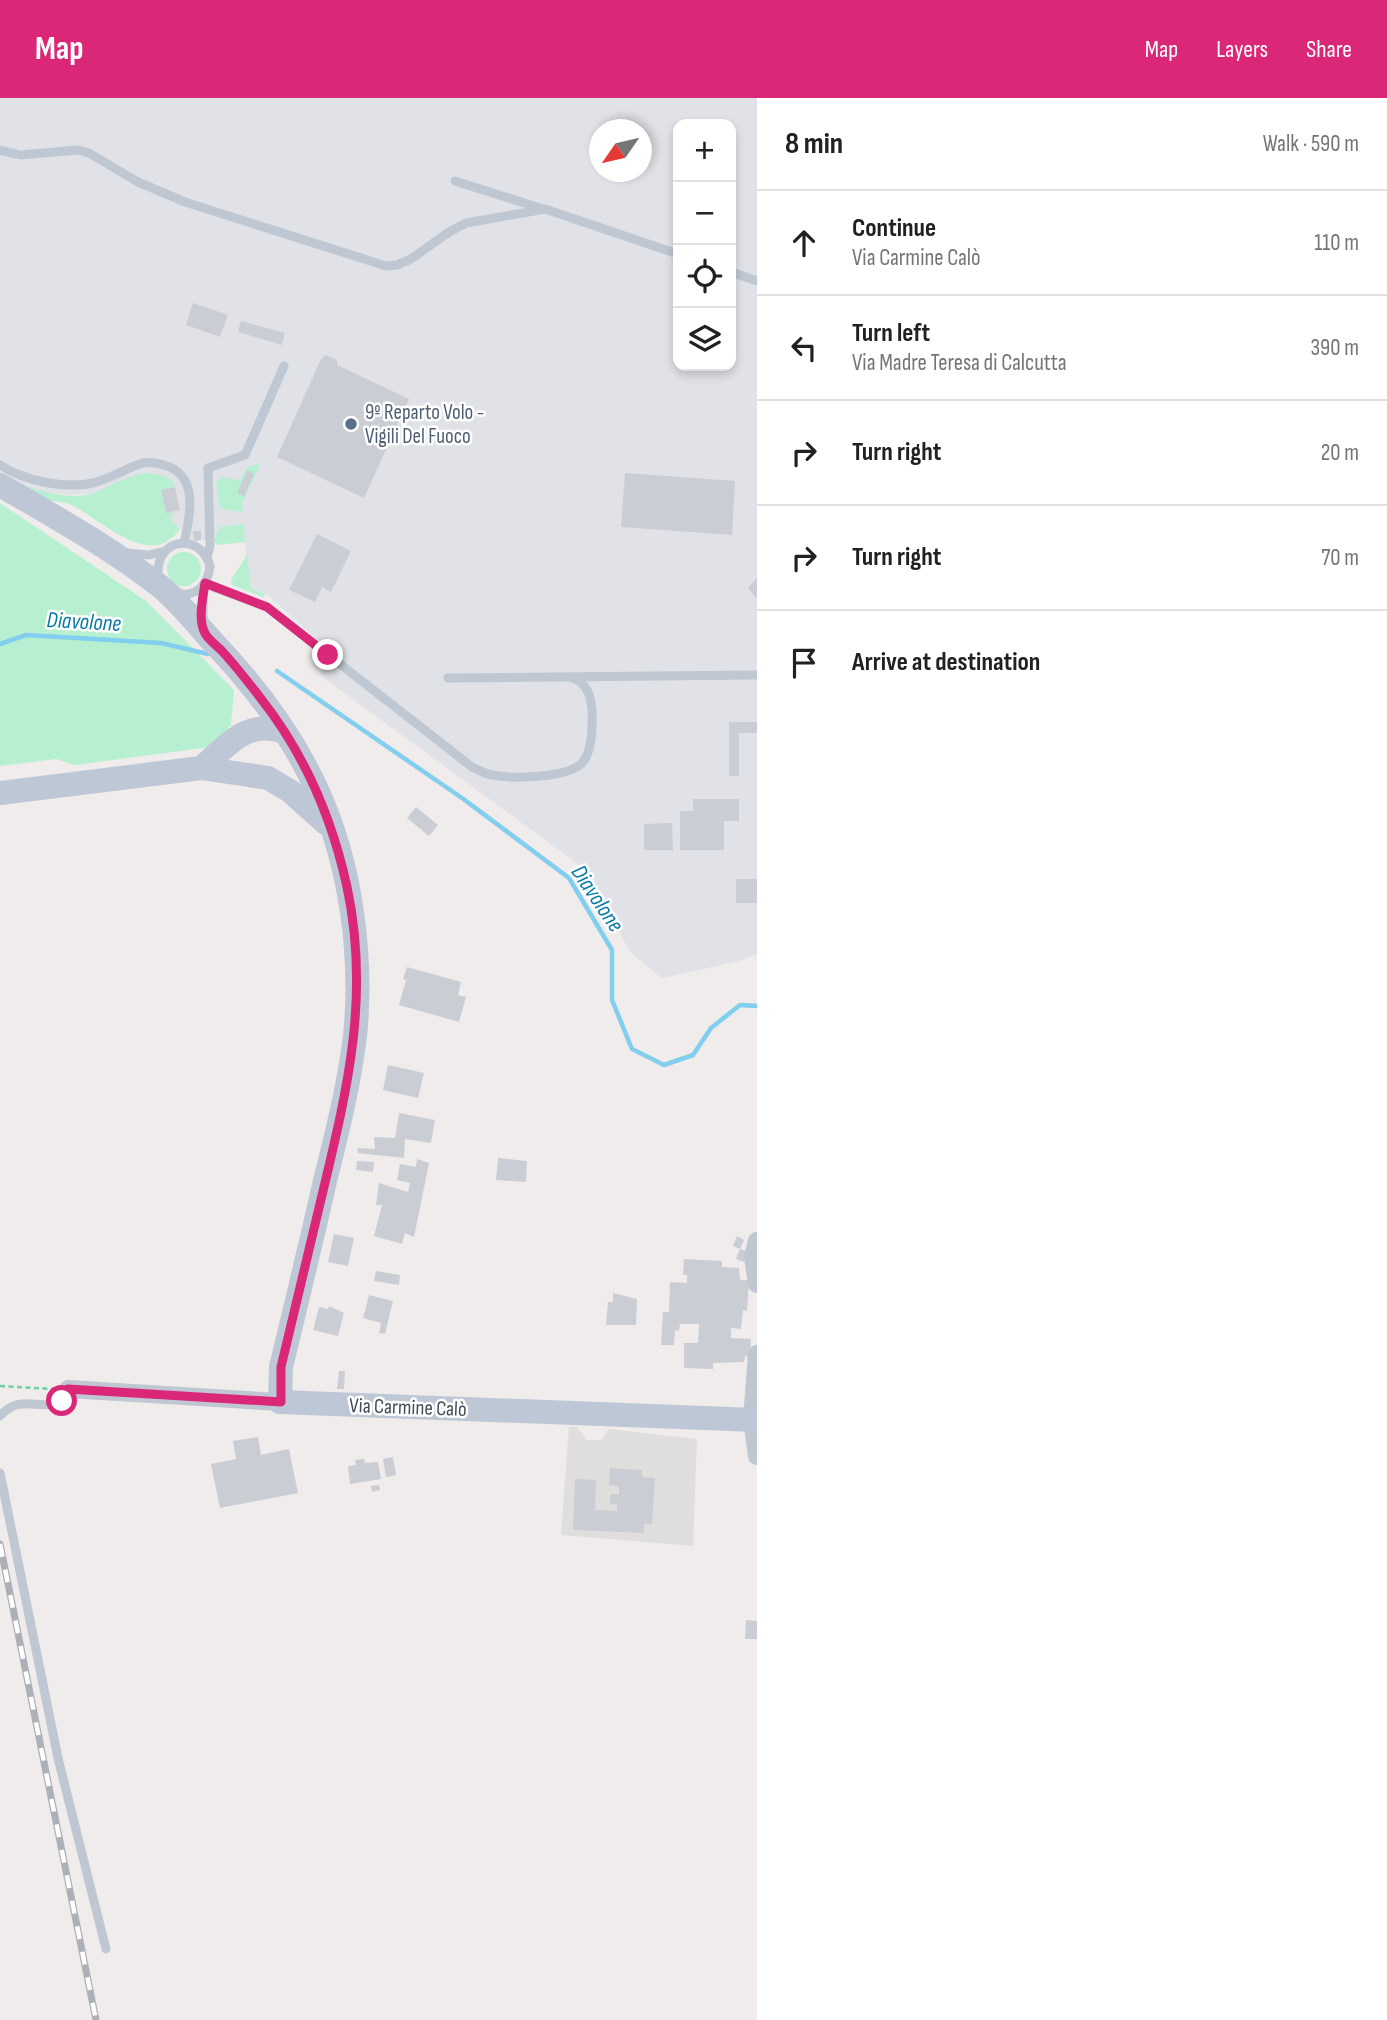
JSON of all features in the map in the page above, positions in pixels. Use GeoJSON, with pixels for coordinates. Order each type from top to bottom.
{"type":"FeatureCollection","features":[{"type":"Feature","properties":{"kind":"street"},"geometry":{"type":"LineString","coordinates":[[0,485],[111,550],[163,589],[204,631],[244,677],[289,739],[318,793],[331,828],[347,888],[354,935],[357,983],[355,1034],[347,1090],[281,1367],[281,1402]]}},
{"type":"Feature","properties":{"kind":"street"},"geometry":{"type":"LineString","coordinates":[[244,677],[249,706],[244,732]]}},
{"type":"Feature","properties":{"kind":"street"},"geometry":{"type":"LineString","coordinates":[[201,768],[244,732],[261,729],[289,739]]}},
{"type":"Feature","properties":{"kind":"street"},"geometry":{"type":"LineString","coordinates":[[268,778],[284,764],[289,739]]}},
{"type":"Feature","properties":{"kind":"street"},"geometry":{"type":"LineString","coordinates":[[0,793],[201,768],[268,778],[290,791],[331,828]]}},
{"type":"Feature","properties":{"kind":"street"},"geometry":{"type":"LineString","coordinates":[[757,1241],[753,1257],[757,1284]]}},
{"type":"Feature","properties":{"kind":"street"},"geometry":{"type":"LineString","coordinates":[[757,1354],[754,1420],[757,1456]]}},
{"type":"Feature","properties":{"kind":"street","name":"Via Carmine Calò"},"geometry":{"type":"LineString","coordinates":[[68,1389],[281,1402],[754,1420]]}},
{"type":"Feature","properties":{"kind":"lane"},"geometry":{"type":"LineString","coordinates":[[0,150],[20,155],[78,150],[89,152],[138,182],[185,202],[386,265],[397,265],[411,259],[466,223],[545,209]]}},
{"type":"Feature","properties":{"kind":"lane"},"geometry":{"type":"LineString","coordinates":[[455,181],[673,252]]}},
{"type":"Feature","properties":{"kind":"lane"},"geometry":{"type":"LineString","coordinates":[[736,274],[757,281]]}},
{"type":"Feature","properties":{"kind":"lane"},"geometry":{"type":"LineString","coordinates":[[204,631],[202,610],[205,583],[209,575],[208,468],[245,455],[284,366]]}},
{"type":"Feature","properties":{"kind":"lane"},"geometry":{"type":"LineString","coordinates":[[0,465],[50,484],[73,485],[94,482],[145,463],[173,468],[182,475],[188,486],[191,516],[184,543]]}},
{"type":"Feature","properties":{"kind":"lane"},"geometry":{"type":"LineString","coordinates":[[111,550],[149,555],[184,543],[195,546],[207,558]]}},
{"type":"Feature","properties":{"kind":"lane"},"geometry":{"type":"LineString","coordinates":[[165,551],[158,565],[163,589],[182,595],[191,594],[205,583]]}},
{"type":"Feature","properties":{"kind":"lane"},"geometry":{"type":"LineString","coordinates":[[205,583],[267,607],[472,767],[491,775],[558,774],[584,762],[591,745],[591,700],[582,682],[570,677]]}},
{"type":"Feature","properties":{"kind":"lane"},"geometry":{"type":"LineString","coordinates":[[448,678],[757,675]]}},
{"type":"Feature","properties":{"kind":"lane"},"geometry":{"type":"LineString","coordinates":[[0,1416],[6,1409],[21,1402],[53,1405],[62,1401],[68,1389]]}},
{"type":"Feature","properties":{"kind":"lane"},"geometry":{"type":"LineString","coordinates":[[0,1473],[58,1758],[106,1949]]}},
{"type":"Feature","properties":{"kind":"path"},"geometry":{"type":"LineString","coordinates":[[0,1386],[68,1389]]}},
{"type":"Feature","properties":{"kind":"shaded area"},"geometry":{"type":"Polygon","coordinates":[[[0,98],[757,98],[757,954],[739,961],[662,978],[629,951],[590,873],[320,675],[330,651],[266,594],[251,589],[244,538],[194,541],[170,520],[90,494],[43,492],[0,474],[0,98]]]}},
{"type":"Feature","properties":{"kind":"shaded area"},"geometry":{"type":"Polygon","coordinates":[[[569,1427],[577,1427],[587,1440],[601,1440],[609,1429],[697,1439],[693,1546],[561,1535],[569,1427]]]}},
{"type":"Feature","properties":{"kind":"green space"},"geometry":{"type":"Polygon","coordinates":[[[261,463],[242,503],[243,512],[220,509],[216,485],[220,477],[240,480],[248,467],[261,463]]]}},
{"type":"Feature","properties":{"kind":"green space"},"geometry":{"type":"Polygon","coordinates":[[[150,473],[165,477],[173,483],[175,487],[161,490],[166,513],[173,512],[170,520],[180,529],[168,541],[154,545],[140,544],[125,538],[69,504],[44,499],[19,484],[75,496],[94,493],[128,477],[150,473]]]}},
{"type":"Feature","properties":{"kind":"green space"},"geometry":{"type":"Polygon","coordinates":[[[0,503],[146,601],[234,690],[231,725],[211,747],[74,765],[56,759],[0,766],[0,503]]]}},
{"type":"Feature","properties":{"kind":"green space"},"geometry":{"type":"Polygon","coordinates":[[[244,524],[245,542],[217,545],[214,540],[220,527],[244,524]]]}},
{"type":"Feature","properties":{"kind":"green space"},"geometry":{"type":"Polygon","coordinates":[[[184,552],[196,557],[201,569],[196,581],[184,586],[172,581],[167,569],[172,557],[184,552]]]}},
{"type":"Feature","properties":{"kind":"green space"},"geometry":{"type":"Polygon","coordinates":[[[247,555],[251,589],[266,594],[263,597],[232,585],[231,580],[247,555]]]}},
{"type":"Feature","properties":{"kind":"building"},"geometry":{"type":"Polygon","coordinates":[[[193,303],[228,315],[220,337],[186,325],[193,303]]]}},
{"type":"Feature","properties":{"kind":"building"},"geometry":{"type":"Polygon","coordinates":[[[241,321],[285,333],[282,345],[238,332],[241,321]]]}},
{"type":"Feature","properties":{"kind":"building"},"geometry":{"type":"Polygon","coordinates":[[[326,355],[337,360],[337,365],[409,399],[364,498],[277,457],[321,359],[326,355]]]}},
{"type":"Feature","properties":{"kind":"building"},"geometry":{"type":"Polygon","coordinates":[[[247,470],[254,474],[244,496],[237,493],[247,470]]]}},
{"type":"Feature","properties":{"kind":"building"},"geometry":{"type":"Polygon","coordinates":[[[625,473],[735,481],[732,535],[621,527],[625,473]]]}},
{"type":"Feature","properties":{"kind":"building"},"geometry":{"type":"Polygon","coordinates":[[[175,487],[180,510],[166,513],[161,490],[175,487]]]}},
{"type":"Feature","properties":{"kind":"building"},"geometry":{"type":"Polygon","coordinates":[[[193,531],[201,531],[201,540],[194,541],[193,531]]]}},
{"type":"Feature","properties":{"kind":"building"},"geometry":{"type":"Polygon","coordinates":[[[317,534],[351,551],[331,592],[322,587],[315,602],[289,590],[317,534]]]}},
{"type":"Feature","properties":{"kind":"building"},"geometry":{"type":"Polygon","coordinates":[[[757,578],[757,599],[748,588],[757,578]]]}},
{"type":"Feature","properties":{"kind":"building"},"geometry":{"type":"Polygon","coordinates":[[[729,722],[757,722],[757,733],[739,733],[739,776],[729,776],[729,722]]]}},
{"type":"Feature","properties":{"kind":"building"},"geometry":{"type":"Polygon","coordinates":[[[693,799],[739,799],[739,821],[724,821],[724,850],[680,850],[680,811],[693,811],[693,799]]]}},
{"type":"Feature","properties":{"kind":"building"},"geometry":{"type":"Polygon","coordinates":[[[416,807],[438,825],[429,836],[407,818],[416,807]]]}},
{"type":"Feature","properties":{"kind":"building"},"geometry":{"type":"Polygon","coordinates":[[[672,823],[673,850],[644,850],[644,824],[672,823]]]}},
{"type":"Feature","properties":{"kind":"building"},"geometry":{"type":"Polygon","coordinates":[[[736,879],[757,879],[757,903],[736,903],[736,879]]]}},
{"type":"Feature","properties":{"kind":"building"},"geometry":{"type":"Polygon","coordinates":[[[407,967],[461,982],[458,995],[466,997],[459,1022],[399,1005],[407,967]]]}},
{"type":"Feature","properties":{"kind":"building"},"geometry":{"type":"Polygon","coordinates":[[[388,1065],[424,1073],[418,1098],[383,1090],[388,1065]]]}},
{"type":"Feature","properties":{"kind":"building"},"geometry":{"type":"Polygon","coordinates":[[[399,1113],[435,1120],[431,1143],[405,1139],[404,1158],[357,1153],[358,1148],[375,1149],[374,1137],[395,1138],[399,1113]]]}},
{"type":"Feature","properties":{"kind":"building"},"geometry":{"type":"Polygon","coordinates":[[[498,1158],[527,1161],[526,1182],[496,1180],[498,1158]]]}},
{"type":"Feature","properties":{"kind":"building"},"geometry":{"type":"Polygon","coordinates":[[[417,1159],[429,1163],[414,1237],[405,1233],[402,1244],[374,1236],[382,1205],[376,1205],[379,1183],[408,1192],[410,1183],[397,1180],[400,1164],[416,1167],[417,1159]]]}},
{"type":"Feature","properties":{"kind":"building"},"geometry":{"type":"Polygon","coordinates":[[[357,1161],[374,1162],[373,1172],[356,1170],[357,1161]]]}},
{"type":"Feature","properties":{"kind":"building"},"geometry":{"type":"Polygon","coordinates":[[[334,1234],[354,1238],[348,1266],[328,1262],[334,1234]]]}},
{"type":"Feature","properties":{"kind":"building"},"geometry":{"type":"Polygon","coordinates":[[[737,1236],[744,1240],[740,1249],[733,1246],[737,1236]]]}},
{"type":"Feature","properties":{"kind":"building"},"geometry":{"type":"Polygon","coordinates":[[[740,1249],[747,1251],[744,1262],[736,1259],[740,1249]]]}},
{"type":"Feature","properties":{"kind":"building"},"geometry":{"type":"Polygon","coordinates":[[[684,1259],[722,1261],[722,1267],[739,1268],[740,1280],[749,1280],[747,1311],[743,1310],[741,1329],[731,1328],[731,1338],[751,1339],[750,1357],[745,1356],[744,1362],[713,1363],[713,1369],[684,1368],[684,1343],[698,1343],[699,1324],[680,1324],[679,1331],[675,1330],[674,1345],[661,1345],[663,1312],[669,1312],[670,1282],[687,1283],[687,1275],[683,1275],[684,1259]]]}},
{"type":"Feature","properties":{"kind":"building"},"geometry":{"type":"Polygon","coordinates":[[[376,1271],[400,1275],[399,1285],[374,1281],[376,1271]]]}},
{"type":"Feature","properties":{"kind":"building"},"geometry":{"type":"Polygon","coordinates":[[[613,1293],[637,1299],[636,1325],[606,1325],[608,1302],[613,1302],[613,1293]]]}},
{"type":"Feature","properties":{"kind":"building"},"geometry":{"type":"Polygon","coordinates":[[[369,1295],[393,1301],[385,1334],[379,1333],[381,1323],[363,1318],[369,1295]]]}},
{"type":"Feature","properties":{"kind":"building"},"geometry":{"type":"Polygon","coordinates":[[[329,1306],[344,1313],[338,1336],[313,1330],[319,1307],[328,1309],[329,1306]]]}},
{"type":"Feature","properties":{"kind":"building"},"geometry":{"type":"Polygon","coordinates":[[[339,1371],[345,1371],[344,1389],[337,1389],[339,1371]]]}},
{"type":"Feature","properties":{"kind":"building"},"geometry":{"type":"Polygon","coordinates":[[[258,1437],[261,1455],[289,1449],[298,1493],[220,1508],[211,1464],[236,1459],[233,1441],[258,1437]]]}},
{"type":"Feature","properties":{"kind":"building"},"geometry":{"type":"Polygon","coordinates":[[[393,1457],[396,1475],[386,1477],[383,1459],[393,1457]]]}},
{"type":"Feature","properties":{"kind":"building"},"geometry":{"type":"Polygon","coordinates":[[[364,1459],[365,1463],[378,1462],[381,1479],[350,1484],[348,1466],[356,1465],[355,1460],[364,1459]]]}},
{"type":"Feature","properties":{"kind":"building"},"geometry":{"type":"Polygon","coordinates":[[[610,1468],[642,1470],[642,1477],[655,1478],[652,1524],[644,1524],[644,1533],[573,1530],[575,1479],[596,1480],[595,1510],[617,1511],[617,1504],[610,1504],[611,1494],[619,1494],[619,1486],[609,1485],[610,1468]]]}},
{"type":"Feature","properties":{"kind":"building"},"geometry":{"type":"Polygon","coordinates":[[[379,1485],[380,1490],[372,1492],[371,1486],[379,1485]]]}},
{"type":"Feature","properties":{"kind":"building"},"geometry":{"type":"Polygon","coordinates":[[[746,1620],[757,1621],[757,1639],[745,1639],[746,1620]]]}},
{"type":"Feature","properties":{"kind":"waterway","name":"Diavolone"},"geometry":{"type":"LineString","coordinates":[[0,644],[26,635],[161,643],[208,654]]}},
{"type":"Feature","properties":{"kind":"waterway","name":"Diavolone"},"geometry":{"type":"LineString","coordinates":[[277,671],[462,798],[569,878],[612,950],[612,1000],[632,1049],[664,1065],[693,1055],[711,1028],[740,1005],[757,1006]]}},
{"type":"Feature","properties":{"kind":"railway"},"geometry":{"type":"LineString","coordinates":[[0,1544],[96,2020]]}},
{"type":"Feature","properties":{"kind":"place","name":"9º Reparto Volo - Vigili Del Fuoco"},"geometry":{"type":"Point","coordinates":[351,424]}},
{"type":"Feature","properties":{"kind":"route"},"geometry":{"type":"LineString","coordinates":[[62,1401],[68,1389],[281,1402],[281,1367],[347,1090],[355,1034],[357,983],[354,935],[347,888],[333,834],[318,793],[285,732],[204,631],[202,610],[205,583],[267,607],[328,655]]}}]}
